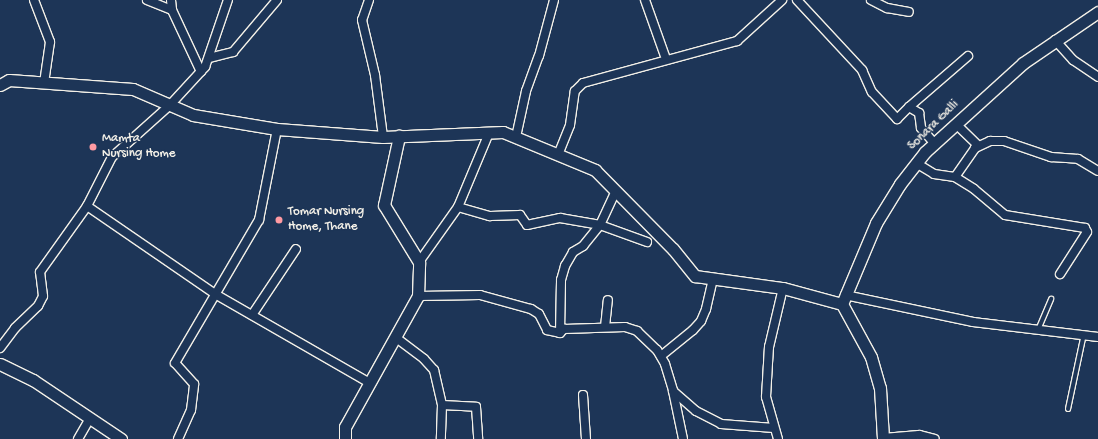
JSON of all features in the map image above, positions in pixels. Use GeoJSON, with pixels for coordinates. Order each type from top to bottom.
{"type":"FeatureCollection","features":[{"type":"Feature","properties":{"kind":"street"},"geometry":{"type":"LineString","coordinates":[[34,0],[50,42],[44,83]]}},
{"type":"Feature","properties":{"kind":"street"},"geometry":{"type":"LineString","coordinates":[[147,0],[172,10]]}},
{"type":"Feature","properties":{"kind":"street"},"geometry":{"type":"LineString","coordinates":[[171,0],[172,10],[201,72]]}},
{"type":"Feature","properties":{"kind":"street"},"geometry":{"type":"LineString","coordinates":[[0,348],[15,328],[38,306],[43,296],[40,272],[86,206],[117,150],[170,105],[201,72],[210,58],[228,0]]}},
{"type":"Feature","properties":{"kind":"street"},"geometry":{"type":"LineString","coordinates":[[210,58],[233,52],[277,0]]}},
{"type":"Feature","properties":{"kind":"street"},"geometry":{"type":"LineString","coordinates":[[369,0],[362,20],[374,75],[383,137]]}},
{"type":"Feature","properties":{"kind":"street"},"geometry":{"type":"LineString","coordinates":[[516,137],[526,91],[539,56],[554,0]]}},
{"type":"Feature","properties":{"kind":"street"},"geometry":{"type":"LineString","coordinates":[[645,0],[666,59]]}},
{"type":"Feature","properties":{"kind":"street"},"geometry":{"type":"LineString","coordinates":[[558,155],[570,126],[578,86],[607,75],[737,41],[782,0]]}},
{"type":"Feature","properties":{"kind":"street"},"geometry":{"type":"LineString","coordinates":[[797,0],[862,70],[872,92],[897,119],[968,56]]}},
{"type":"Feature","properties":{"kind":"street"},"geometry":{"type":"LineString","coordinates":[[871,0],[887,8],[909,12]]}},
{"type":"Feature","properties":{"kind":"street","name":"Sonara Galli"},"geometry":{"type":"LineString","coordinates":[[844,300],[876,223],[900,184],[916,163],[934,143],[957,125],[990,90],[1055,40],[1098,12]]}},
{"type":"Feature","properties":{"kind":"street"},"geometry":{"type":"LineString","coordinates":[[1055,40],[1073,60],[1098,77]]}},
{"type":"Feature","properties":{"kind":"street"},"geometry":{"type":"LineString","coordinates":[[0,85],[9,80],[133,89],[193,115],[277,129],[383,137],[503,132],[595,170],[695,276],[783,288],[973,322],[1037,331],[1097,335]]}},
{"type":"Feature","properties":{"kind":"street"},"geometry":{"type":"LineString","coordinates":[[909,107],[919,113],[921,128],[934,143]]}},
{"type":"Feature","properties":{"kind":"street"},"geometry":{"type":"LineString","coordinates":[[957,125],[979,146]]}},
{"type":"Feature","properties":{"kind":"street"},"geometry":{"type":"LineString","coordinates":[[178,439],[191,410],[194,384],[175,363],[259,220],[277,129]]}},
{"type":"Feature","properties":{"kind":"street"},"geometry":{"type":"LineString","coordinates":[[419,262],[458,207],[490,132]]}},
{"type":"Feature","properties":{"kind":"street"},"geometry":{"type":"LineString","coordinates":[[345,439],[345,427],[368,382],[418,296],[419,262],[384,205],[399,136]]}},
{"type":"Feature","properties":{"kind":"street"},"geometry":{"type":"LineString","coordinates":[[955,177],[979,146],[990,141],[1004,141],[1050,157],[1078,159],[1098,171]]}},
{"type":"Feature","properties":{"kind":"street"},"geometry":{"type":"LineString","coordinates":[[916,163],[934,174],[955,177],[974,189],[1005,216],[1085,228],[1087,232],[1060,274]]}},
{"type":"Feature","properties":{"kind":"street"},"geometry":{"type":"LineString","coordinates":[[560,333],[561,280],[565,266],[573,252],[583,246],[600,225],[616,191]]}},
{"type":"Feature","properties":{"kind":"street"},"geometry":{"type":"LineString","coordinates":[[86,206],[215,294],[368,382]]}},
{"type":"Feature","properties":{"kind":"street"},"geometry":{"type":"LineString","coordinates":[[458,207],[490,216],[520,215],[527,225],[560,218],[600,225],[647,242]]}},
{"type":"Feature","properties":{"kind":"street"},"geometry":{"type":"LineString","coordinates":[[252,315],[296,249]]}},
{"type":"Feature","properties":{"kind":"street"},"geometry":{"type":"LineString","coordinates":[[661,356],[701,321],[713,278]]}},
{"type":"Feature","properties":{"kind":"street"},"geometry":{"type":"LineString","coordinates":[[778,439],[766,396],[769,346],[783,288]]}},
{"type":"Feature","properties":{"kind":"street"},"geometry":{"type":"LineString","coordinates":[[418,296],[480,295],[531,309],[539,314],[547,330],[560,333]]}},
{"type":"Feature","properties":{"kind":"street"},"geometry":{"type":"LineString","coordinates":[[605,327],[608,300]]}},
{"type":"Feature","properties":{"kind":"street"},"geometry":{"type":"LineString","coordinates":[[844,300],[871,357],[880,388],[883,438],[919,434],[935,439]]}},
{"type":"Feature","properties":{"kind":"street"},"geometry":{"type":"LineString","coordinates":[[560,333],[564,329],[605,327],[625,327],[637,331],[661,356],[665,364],[673,391],[683,439]]}},
{"type":"Feature","properties":{"kind":"street"},"geometry":{"type":"LineString","coordinates":[[395,337],[424,359],[434,370],[442,405],[441,439]]}},
{"type":"Feature","properties":{"kind":"street"},"geometry":{"type":"LineString","coordinates":[[0,364],[33,380],[121,439]]}},
{"type":"Feature","properties":{"kind":"street"},"geometry":{"type":"LineString","coordinates":[[673,391],[696,411],[713,422],[738,427],[774,428]]}},
{"type":"Feature","properties":{"kind":"street"},"geometry":{"type":"LineString","coordinates":[[583,395],[586,439]]}},
{"type":"Feature","properties":{"kind":"street"},"geometry":{"type":"LineString","coordinates":[[442,405],[476,407],[478,439]]}},
{"type":"Feature","properties":{"kind":"street"},"geometry":{"type":"LineString","coordinates":[[78,439],[90,418]]}},
{"type":"Feature","properties":{"kind":"lane"},"geometry":{"type":"LineString","coordinates":[[1037,331],[1051,299]]}},
{"type":"Feature","properties":{"kind":"lane"},"geometry":{"type":"LineString","coordinates":[[1068,409],[1084,334]]}},
{"type":"Feature","properties":{"kind":"place","name":"Mamta Nursing Home"},"geometry":{"type":"Point","coordinates":[93,147]}},
{"type":"Feature","properties":{"kind":"place","name":"Tomar Nursing Home, Thane"},"geometry":{"type":"Point","coordinates":[279,220]}}]}
